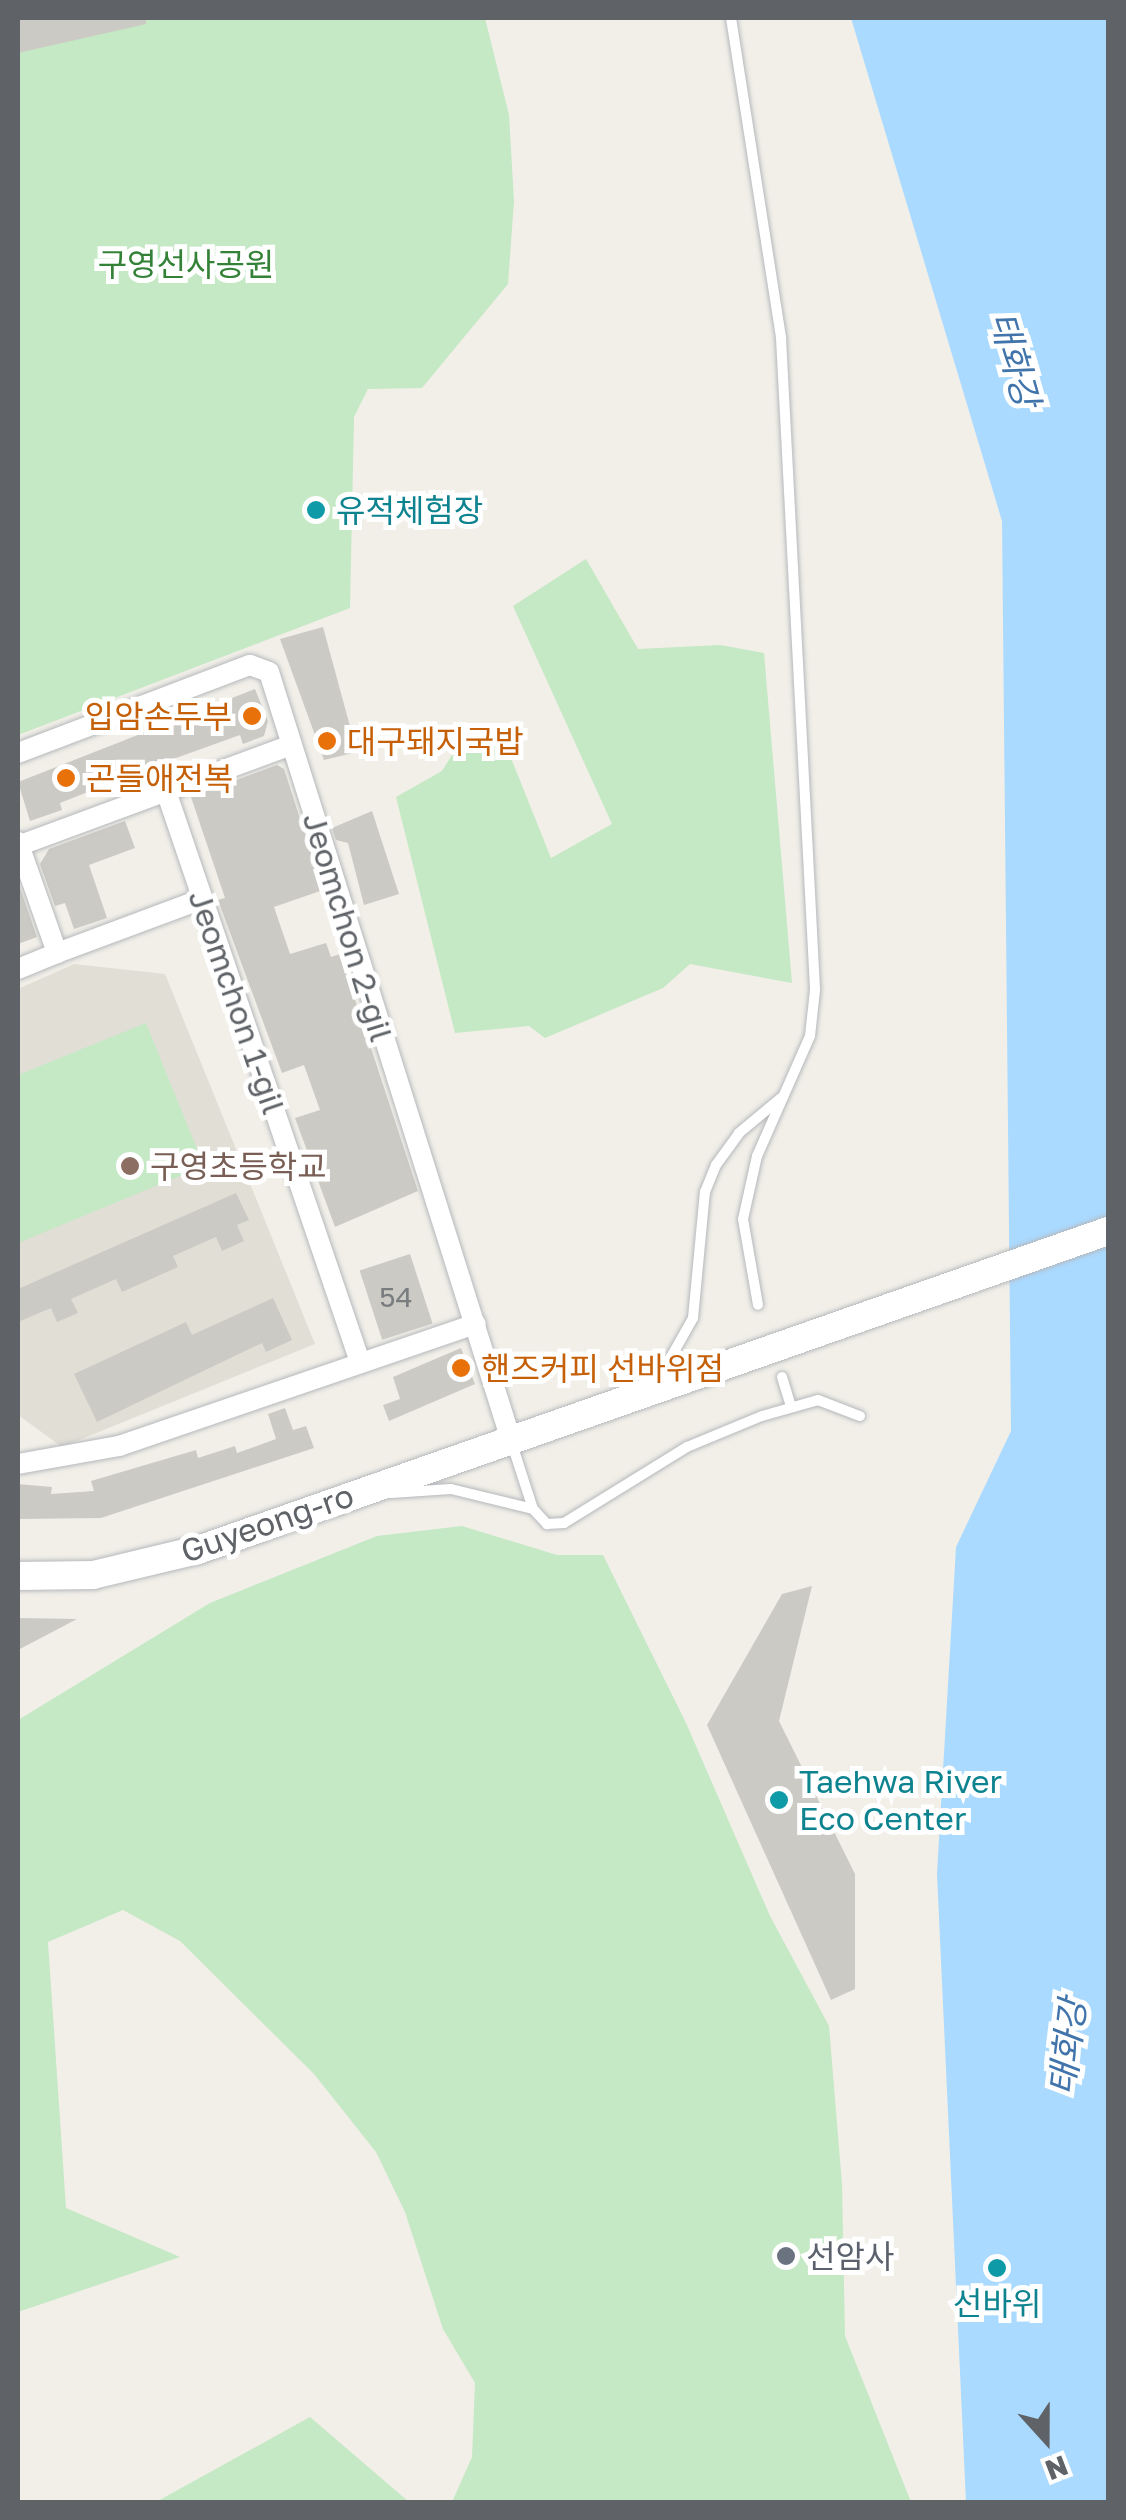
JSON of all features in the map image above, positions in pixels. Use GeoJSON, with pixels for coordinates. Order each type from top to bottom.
{"type":"FeatureCollection","features":[{"type":"Feature","properties":{"kind":"main road","name":"Guyeong-ro"},"geometry":{"type":"LineString","coordinates":[[18,1576],[94,1574],[198,1550],[1108,1231]]}},
{"type":"Feature","properties":{"kind":"street","name":"Jeomchon 2-gil"},"geometry":{"type":"LineString","coordinates":[[18,753],[250,665],[269,672],[510,1438]]}},
{"type":"Feature","properties":{"kind":"street"},"geometry":{"type":"LineString","coordinates":[[57,953],[18,845],[291,745]]}},
{"type":"Feature","properties":{"kind":"street","name":"Jeomchon 1-gil"},"geometry":{"type":"LineString","coordinates":[[166,791],[360,1362]]}},
{"type":"Feature","properties":{"kind":"street"},"geometry":{"type":"LineString","coordinates":[[18,969],[202,899]]}},
{"type":"Feature","properties":{"kind":"street"},"geometry":{"type":"LineString","coordinates":[[18,1464],[104,1450],[476,1324]]}},
{"type":"Feature","properties":{"kind":"lane"},"geometry":{"type":"LineString","coordinates":[[731,18],[780,338],[815,990],[810,1036],[757,1156],[743,1219],[758,1306]]}},
{"type":"Feature","properties":{"kind":"lane"},"geometry":{"type":"LineString","coordinates":[[652,1390],[693,1318],[705,1192],[716,1165],[739,1133],[786,1095]]}},
{"type":"Feature","properties":{"kind":"lane"},"geometry":{"type":"LineString","coordinates":[[782,1377],[791,1407]]}},
{"type":"Feature","properties":{"kind":"lane"},"geometry":{"type":"LineString","coordinates":[[510,1438],[533,1509],[547,1524],[564,1523],[687,1447],[791,1407],[818,1400],[860,1416]]}},
{"type":"Feature","properties":{"kind":"lane"},"geometry":{"type":"LineString","coordinates":[[350,1495],[451,1489],[533,1509]]}},
{"type":"Feature","properties":{"kind":"shaded area","name":"구영초등학교"},"geometry":{"type":"Polygon","coordinates":[[[74,964],[165,974],[315,1344],[62,1447],[18,1415],[18,989],[74,964]]]}},
{"type":"Feature","properties":{"kind":"green space","name":"구영선사공원"},"geometry":{"type":"Polygon","coordinates":[[[18,18],[485,18],[509,115],[514,201],[508,284],[422,388],[368,389],[354,417],[350,608],[18,735],[18,18]]]}},
{"type":"Feature","properties":{"kind":"green space"},"geometry":{"type":"Polygon","coordinates":[[[586,559],[638,649],[720,645],[764,653],[792,983],[690,964],[663,988],[545,1038],[529,1026],[455,1033],[396,797],[442,771],[455,750],[499,728],[551,858],[612,824],[513,606],[586,559]]]}},
{"type":"Feature","properties":{"kind":"green space"},"geometry":{"type":"Polygon","coordinates":[[[146,1023],[204,1166],[18,1243],[18,1075],[146,1023]]]}},
{"type":"Feature","properties":{"kind":"green space"},"geometry":{"type":"Polygon","coordinates":[[[462,1526],[557,1555],[603,1555],[686,1723],[770,1916],[829,2026],[842,2184],[845,2336],[911,2502],[452,2502],[472,2457],[475,2383],[443,2329],[405,2212],[376,2152],[314,2074],[180,1941],[123,1910],[48,1942],[66,2208],[180,2257],[18,2312],[18,1720],[210,1603],[377,1536],[462,1526]]]}},
{"type":"Feature","properties":{"kind":"green space"},"geometry":{"type":"Polygon","coordinates":[[[310,2417],[409,2502],[156,2502],[310,2417]]]}},
{"type":"Feature","properties":{"kind":"water","name":"태화강"},"geometry":{"type":"Polygon","coordinates":[[[851,18],[1108,18],[1108,2502],[966,2502],[937,1874],[956,1547],[1011,1431],[1002,521],[851,18]]]}},
{"type":"Feature","properties":{"kind":"building"},"geometry":{"type":"Polygon","coordinates":[[[18,18],[146,18],[146,24],[18,53],[18,18]]]}},
{"type":"Feature","properties":{"kind":"building"},"geometry":{"type":"Polygon","coordinates":[[[323,627],[357,752],[324,760],[280,639],[323,627]]]}},
{"type":"Feature","properties":{"kind":"building"},"geometry":{"type":"Polygon","coordinates":[[[255,689],[268,721],[264,736],[243,744],[240,735],[151,767],[60,803],[62,810],[30,821],[18,782],[255,689]]]}},
{"type":"Feature","properties":{"kind":"building"},"geometry":{"type":"Polygon","coordinates":[[[277,765],[284,769],[323,890],[274,907],[290,954],[326,943],[331,957],[340,954],[418,1191],[335,1227],[295,1118],[320,1110],[304,1065],[282,1073],[218,900],[225,898],[191,797],[277,765]]]}},
{"type":"Feature","properties":{"kind":"building"},"geometry":{"type":"Polygon","coordinates":[[[372,811],[399,894],[364,905],[348,843],[336,840],[332,828],[372,811]]]}},
{"type":"Feature","properties":{"kind":"building"},"geometry":{"type":"Polygon","coordinates":[[[125,821],[135,848],[89,865],[107,918],[74,929],[65,903],[55,906],[40,864],[49,849],[125,821]]]}},
{"type":"Feature","properties":{"kind":"building"},"geometry":{"type":"Polygon","coordinates":[[[18,882],[37,937],[18,944],[18,882]]]}},
{"type":"Feature","properties":{"kind":"building"},"geometry":{"type":"Polygon","coordinates":[[[236,1193],[249,1220],[237,1225],[244,1241],[222,1251],[216,1237],[173,1256],[178,1267],[122,1292],[116,1279],[71,1299],[78,1313],[57,1322],[51,1308],[18,1322],[18,1289],[236,1193]]]}},
{"type":"Feature","properties":{"kind":"building"},"geometry":{"type":"Polygon","coordinates":[[[410,1254],[433,1323],[382,1340],[360,1270],[410,1254]]]}},
{"type":"Feature","properties":{"kind":"building"},"geometry":{"type":"Polygon","coordinates":[[[273,1298],[292,1340],[266,1352],[262,1343],[97,1422],[74,1374],[186,1322],[192,1335],[273,1298]]]}},
{"type":"Feature","properties":{"kind":"building"},"geometry":{"type":"Polygon","coordinates":[[[461,1348],[475,1384],[389,1421],[383,1405],[400,1399],[393,1377],[461,1348]]]}},
{"type":"Feature","properties":{"kind":"building"},"geometry":{"type":"Polygon","coordinates":[[[285,1408],[293,1430],[306,1426],[314,1448],[101,1518],[18,1519],[18,1484],[52,1487],[51,1494],[94,1491],[91,1481],[196,1450],[198,1458],[235,1446],[237,1453],[276,1439],[268,1414],[285,1408]]]}},
{"type":"Feature","properties":{"kind":"building","name":"Taehwa River Eco Center"},"geometry":{"type":"Polygon","coordinates":[[[812,1586],[779,1721],[855,1874],[855,1989],[831,2000],[707,1725],[782,1594],[812,1586]]]}},
{"type":"Feature","properties":{"kind":"building"},"geometry":{"type":"Polygon","coordinates":[[[18,1618],[77,1619],[18,1650],[18,1618]]]}},
{"type":"Feature","properties":{"kind":"place","name":"유적체험장"},"geometry":{"type":"Point","coordinates":[316,510]}},
{"type":"Feature","properties":{"kind":"place","name":"입암손두부"},"geometry":{"type":"Point","coordinates":[252,716]}},
{"type":"Feature","properties":{"kind":"place","name":"대구돼지국밥"},"geometry":{"type":"Point","coordinates":[327,741]}},
{"type":"Feature","properties":{"kind":"place","name":"곤들애전복"},"geometry":{"type":"Point","coordinates":[66,778]}},
{"type":"Feature","properties":{"kind":"place","name":"구영초등학교"},"geometry":{"type":"Point","coordinates":[130,1166]}},
{"type":"Feature","properties":{"kind":"place","name":"핸즈커피 선바위점"},"geometry":{"type":"Point","coordinates":[461,1368]}},
{"type":"Feature","properties":{"kind":"place","name":"Taehwa River Eco Center"},"geometry":{"type":"Point","coordinates":[779,1800]}},
{"type":"Feature","properties":{"kind":"place","name":"선암사"},"geometry":{"type":"Point","coordinates":[786,2256]}},
{"type":"Feature","properties":{"kind":"place","name":"선바위"},"geometry":{"type":"Point","coordinates":[997,2268]}}]}
